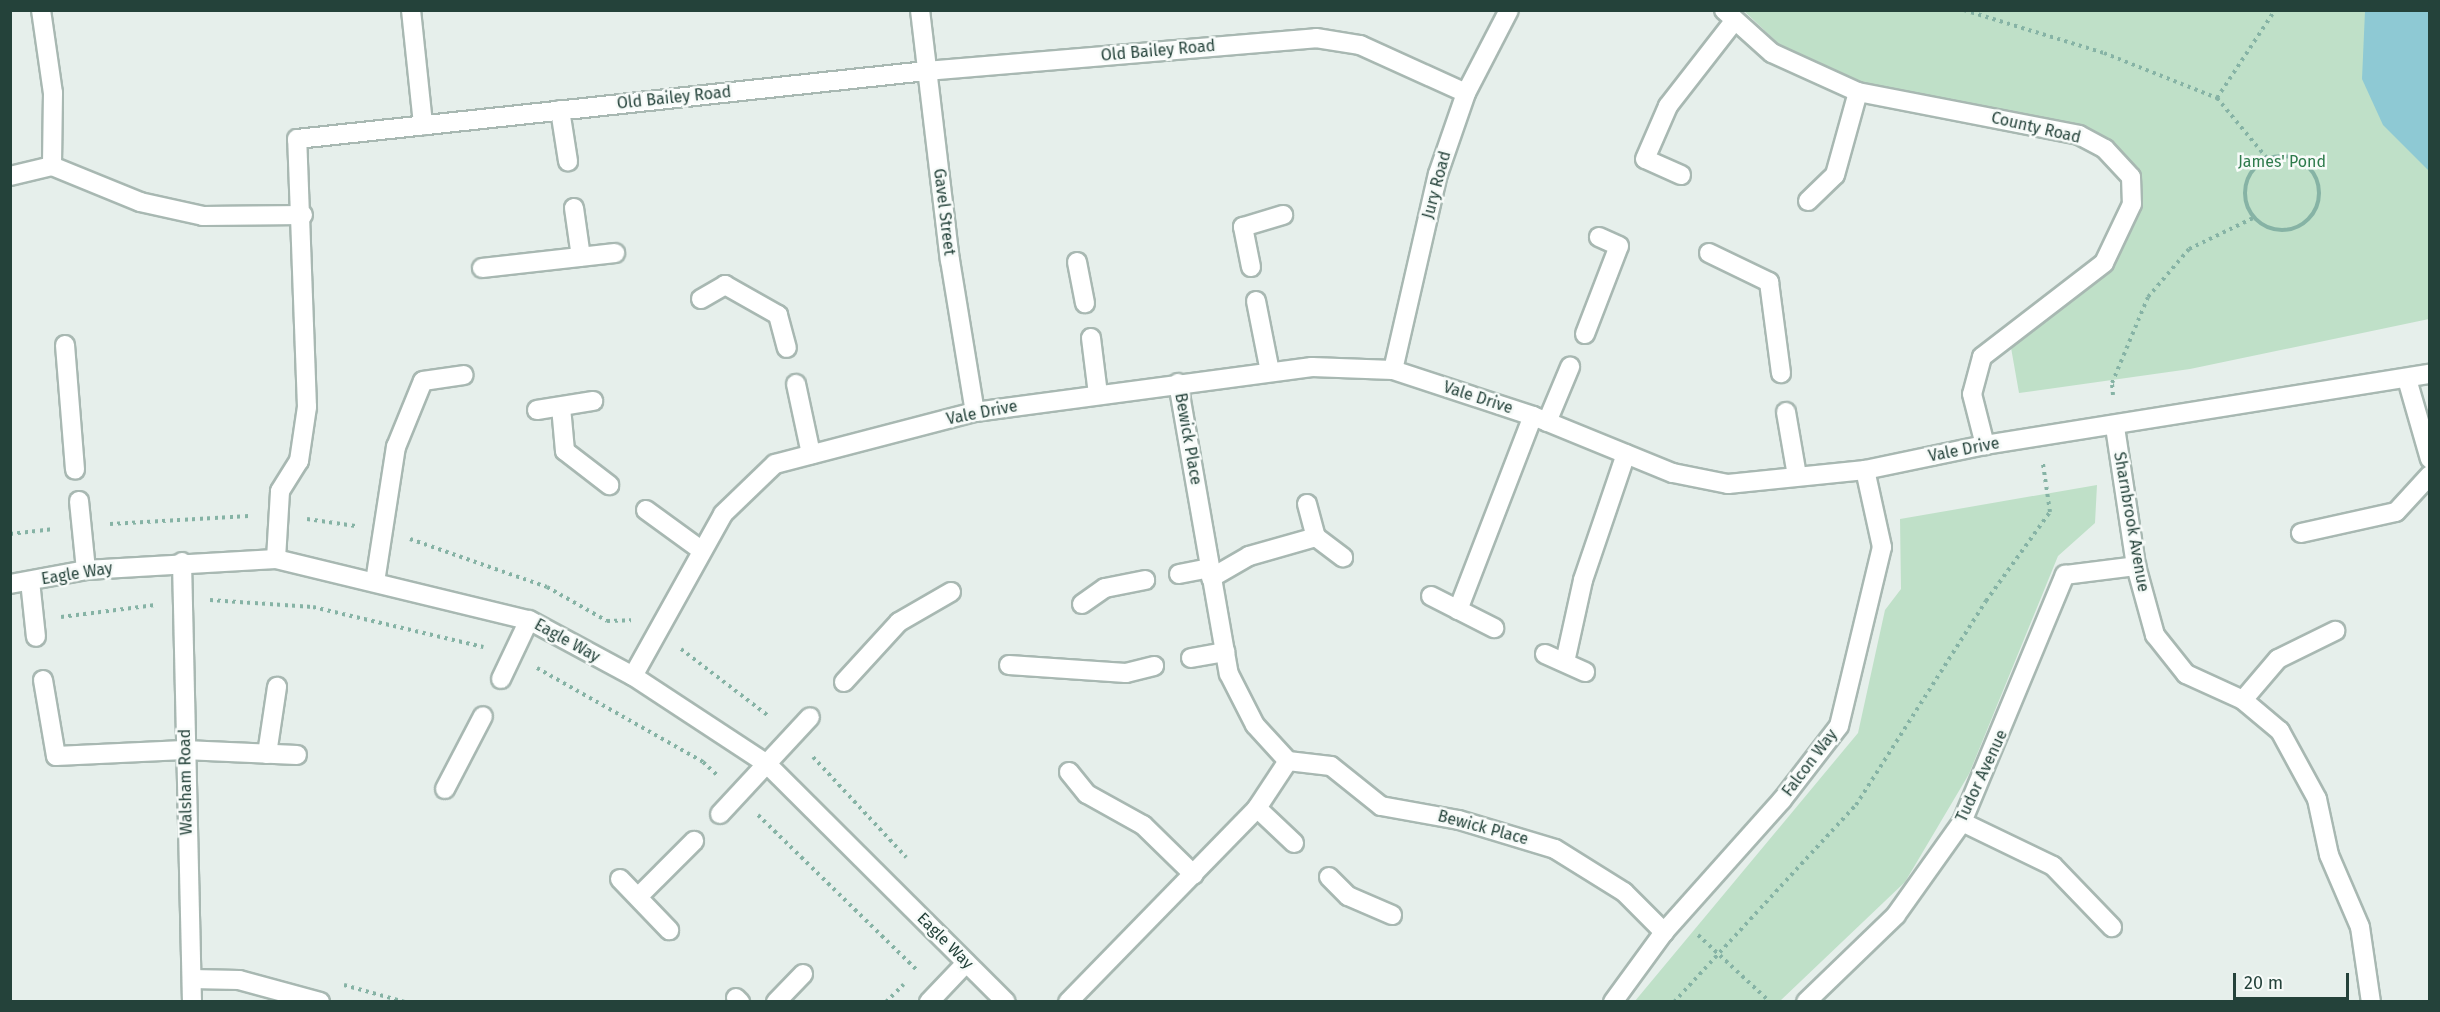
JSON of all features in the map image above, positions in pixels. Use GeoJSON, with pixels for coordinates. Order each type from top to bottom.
{"type":"FeatureCollection","features":[{"type":"Feature","properties":{"kind":"street"},"geometry":{"type":"LineString","coordinates":[[42,10],[53,93],[52,166]]}},
{"type":"Feature","properties":{"kind":"street"},"geometry":{"type":"LineString","coordinates":[[411,10],[423,125]]}},
{"type":"Feature","properties":{"kind":"street","name":"Gavel Street"},"geometry":{"type":"LineString","coordinates":[[920,10],[926,71],[975,412]]}},
{"type":"Feature","properties":{"kind":"street","name":"Jury Road"},"geometry":{"type":"LineString","coordinates":[[1393,370],[1438,174],[1466,93],[1509,10]]}},
{"type":"Feature","properties":{"kind":"street"},"geometry":{"type":"LineString","coordinates":[[1681,176],[1645,159],[1668,106],[1729,15]]}},
{"type":"Feature","properties":{"kind":"street","name":"County Road"},"geometry":{"type":"LineString","coordinates":[[1729,15],[1772,53],[1858,92],[2079,135],[2105,149],[2131,177],[2132,204],[2104,263],[1982,357],[1972,394],[1985,445]]}},
{"type":"Feature","properties":{"kind":"street","name":"Old Bailey Road"},"geometry":{"type":"LineString","coordinates":[[276,559],[280,491],[299,461],[308,408],[303,216],[297,139],[926,71],[1316,38],[1360,45],[1466,93]]}},
{"type":"Feature","properties":{"kind":"street"},"geometry":{"type":"LineString","coordinates":[[1808,201],[1835,175],[1858,92]]}},
{"type":"Feature","properties":{"kind":"street"},"geometry":{"type":"LineString","coordinates":[[560,110],[568,161]]}},
{"type":"Feature","properties":{"kind":"street"},"geometry":{"type":"LineString","coordinates":[[10,176],[52,166],[140,202],[203,216],[303,216]]}},
{"type":"Feature","properties":{"kind":"street"},"geometry":{"type":"LineString","coordinates":[[574,208],[581,256]]}},
{"type":"Feature","properties":{"kind":"street"},"geometry":{"type":"LineString","coordinates":[[1251,267],[1243,227],[1282,215]]}},
{"type":"Feature","properties":{"kind":"street"},"geometry":{"type":"LineString","coordinates":[[1585,334],[1619,246],[1599,237]]}},
{"type":"Feature","properties":{"kind":"street"},"geometry":{"type":"LineString","coordinates":[[482,268],[615,252]]}},
{"type":"Feature","properties":{"kind":"street"},"geometry":{"type":"LineString","coordinates":[[1709,253],[1769,282],[1781,373]]}},
{"type":"Feature","properties":{"kind":"street"},"geometry":{"type":"LineString","coordinates":[[1077,262],[1085,303]]}},
{"type":"Feature","properties":{"kind":"street"},"geometry":{"type":"LineString","coordinates":[[701,299],[725,285],[778,315],[786,348]]}},
{"type":"Feature","properties":{"kind":"street"},"geometry":{"type":"LineString","coordinates":[[1256,301],[1270,372]]}},
{"type":"Feature","properties":{"kind":"street"},"geometry":{"type":"LineString","coordinates":[[1091,338],[1098,394]]}},
{"type":"Feature","properties":{"kind":"street"},"geometry":{"type":"LineString","coordinates":[[64,345],[75,470]]}},
{"type":"Feature","properties":{"kind":"street","name":"Vale Drive"},"geometry":{"type":"LineString","coordinates":[[633,676],[701,550],[747,488],[775,464],[975,412],[1178,383],[1312,367],[1393,370],[1540,419],[1673,473],[1728,484],[1865,470],[1985,445],[2115,427],[2430,374]]}},
{"type":"Feature","properties":{"kind":"street"},"geometry":{"type":"LineString","coordinates":[[1458,610],[1540,419],[1570,367]]}},
{"type":"Feature","properties":{"kind":"street"},"geometry":{"type":"LineString","coordinates":[[375,582],[396,447],[423,381],[464,375]]}},
{"type":"Feature","properties":{"kind":"street"},"geometry":{"type":"LineString","coordinates":[[2407,379],[2430,459]]}},
{"type":"Feature","properties":{"kind":"street","name":"Bewick Place"},"geometry":{"type":"LineString","coordinates":[[1178,383],[1229,674],[1255,725],[1288,761],[1331,766],[1381,806],[1459,820],[1555,849],[1624,892],[1664,932]]}},
{"type":"Feature","properties":{"kind":"street"},"geometry":{"type":"LineString","coordinates":[[796,384],[811,454]]}},
{"type":"Feature","properties":{"kind":"street"},"geometry":{"type":"LineString","coordinates":[[537,410],[592,401]]}},
{"type":"Feature","properties":{"kind":"street"},"geometry":{"type":"LineString","coordinates":[[561,407],[565,451],[609,485]]}},
{"type":"Feature","properties":{"kind":"street"},"geometry":{"type":"LineString","coordinates":[[1786,412],[1797,476]]}},
{"type":"Feature","properties":{"kind":"street","name":"Sharnbrook Avenue"},"geometry":{"type":"LineString","coordinates":[[2115,427],[2136,566],[2155,635],[2186,674],[2243,700],[2280,731],[2317,799],[2329,855],[2360,927],[2371,1002]]}},
{"type":"Feature","properties":{"kind":"street"},"geometry":{"type":"LineString","coordinates":[[1565,662],[1583,580],[1626,454]]}},
{"type":"Feature","properties":{"kind":"street","name":"Falcon Way"},"geometry":{"type":"LineString","coordinates":[[1613,1002],[1664,932],[1782,800],[1839,726],[1882,547],[1865,470]]}},
{"type":"Feature","properties":{"kind":"street"},"geometry":{"type":"LineString","coordinates":[[2301,533],[2396,512],[2430,475]]}},
{"type":"Feature","properties":{"kind":"street"},"geometry":{"type":"LineString","coordinates":[[79,501],[86,570]]}},
{"type":"Feature","properties":{"kind":"street"},"geometry":{"type":"LineString","coordinates":[[1307,504],[1316,537],[1343,556]]}},
{"type":"Feature","properties":{"kind":"street"},"geometry":{"type":"LineString","coordinates":[[646,510],[701,550]]}},
{"type":"Feature","properties":{"kind":"street"},"geometry":{"type":"LineString","coordinates":[[1179,574],[1210,573],[1250,556],[1316,537]]}},
{"type":"Feature","properties":{"kind":"street","name":"Eagle Way"},"geometry":{"type":"LineString","coordinates":[[10,584],[86,570],[182,562],[276,559],[529,620],[633,676],[767,764],[1006,1002]]}},
{"type":"Feature","properties":{"kind":"street","name":"Walsham Road"},"geometry":{"type":"LineString","coordinates":[[182,562],[184,750],[192,1002]]}},
{"type":"Feature","properties":{"kind":"street","name":"Tudor Avenue"},"geometry":{"type":"LineString","coordinates":[[1812,1000],[1896,915],[1962,822],[2065,575],[2136,566]]}},
{"type":"Feature","properties":{"kind":"street"},"geometry":{"type":"LineString","coordinates":[[1082,604],[1105,588],[1144,580]]}},
{"type":"Feature","properties":{"kind":"street"},"geometry":{"type":"LineString","coordinates":[[30,581],[35,629]]}},
{"type":"Feature","properties":{"kind":"street"},"geometry":{"type":"LineString","coordinates":[[844,682],[899,622],[951,592]]}},
{"type":"Feature","properties":{"kind":"street"},"geometry":{"type":"LineString","coordinates":[[1431,596],[1494,628]]}},
{"type":"Feature","properties":{"kind":"street"},"geometry":{"type":"LineString","coordinates":[[501,679],[529,620]]}},
{"type":"Feature","properties":{"kind":"street"},"geometry":{"type":"LineString","coordinates":[[2243,700],[2278,659],[2335,631]]}},
{"type":"Feature","properties":{"kind":"street"},"geometry":{"type":"LineString","coordinates":[[1191,658],[1225,652]]}},
{"type":"Feature","properties":{"kind":"street"},"geometry":{"type":"LineString","coordinates":[[1545,654],[1585,672]]}},
{"type":"Feature","properties":{"kind":"street"},"geometry":{"type":"LineString","coordinates":[[1009,665],[1126,673],[1154,666]]}},
{"type":"Feature","properties":{"kind":"street"},"geometry":{"type":"LineString","coordinates":[[43,681],[56,756],[184,750],[297,755]]}},
{"type":"Feature","properties":{"kind":"street"},"geometry":{"type":"LineString","coordinates":[[267,754],[277,687]]}},
{"type":"Feature","properties":{"kind":"street"},"geometry":{"type":"LineString","coordinates":[[445,789],[483,716]]}},
{"type":"Feature","properties":{"kind":"street"},"geometry":{"type":"LineString","coordinates":[[720,814],[810,717]]}},
{"type":"Feature","properties":{"kind":"street"},"geometry":{"type":"LineString","coordinates":[[1068,1002],[1257,808],[1288,761]]}},
{"type":"Feature","properties":{"kind":"street"},"geometry":{"type":"LineString","coordinates":[[1069,772],[1087,794],[1143,825],[1194,875]]}},
{"type":"Feature","properties":{"kind":"street"},"geometry":{"type":"LineString","coordinates":[[1257,808],[1294,843]]}},
{"type":"Feature","properties":{"kind":"street"},"geometry":{"type":"LineString","coordinates":[[1962,822],[2054,866],[2112,927]]}},
{"type":"Feature","properties":{"kind":"street"},"geometry":{"type":"LineString","coordinates":[[639,896],[694,841]]}},
{"type":"Feature","properties":{"kind":"street"},"geometry":{"type":"LineString","coordinates":[[1329,877],[1348,896],[1392,915]]}},
{"type":"Feature","properties":{"kind":"street"},"geometry":{"type":"LineString","coordinates":[[620,879],[639,896],[669,930]]}},
{"type":"Feature","properties":{"kind":"street"},"geometry":{"type":"LineString","coordinates":[[929,1002],[966,963]]}},
{"type":"Feature","properties":{"kind":"street"},"geometry":{"type":"LineString","coordinates":[[776,1002],[803,974]]}},
{"type":"Feature","properties":{"kind":"street"},"geometry":{"type":"LineString","coordinates":[[192,979],[239,980],[320,1002]]}},
{"type":"Feature","properties":{"kind":"path"},"geometry":{"type":"LineString","coordinates":[[1964,10],[2104,53],[2217,98],[2266,157]]}},
{"type":"Feature","properties":{"kind":"path"},"geometry":{"type":"LineString","coordinates":[[2217,98],[2275,10]]}},
{"type":"Feature","properties":{"kind":"path"},"geometry":{"type":"LineString","coordinates":[[2291,155],[2308,164],[2320,188],[2316,212],[2299,227],[2276,231],[2253,218],[2243,192],[2250,172],[2266,157],[2291,155]]}},
{"type":"Feature","properties":{"kind":"path"},"geometry":{"type":"LineString","coordinates":[[2115,427],[2112,383],[2148,297],[2189,249],[2253,218]]}},
{"type":"Feature","properties":{"kind":"path"},"geometry":{"type":"LineString","coordinates":[[1674,1002],[1717,952],[1856,805],[1986,600],[2049,512],[2038,437]]}},
{"type":"Feature","properties":{"kind":"path"},"geometry":{"type":"LineString","coordinates":[[206,612],[207,600],[313,608],[513,654],[703,762],[918,971]]}},
{"type":"Feature","properties":{"kind":"path"},"geometry":{"type":"LineString","coordinates":[[35,629],[154,605]]}},
{"type":"Feature","properties":{"kind":"path"},"geometry":{"type":"LineString","coordinates":[[1678,916],[1770,1002]]}},
{"type":"Feature","properties":{"kind":"path"},"geometry":{"type":"LineString","coordinates":[[337,983],[405,1002]]}},
{"type":"Feature","properties":{"kind":"green space","name":"James' Pond"},"geometry":{"type":"Polygon","coordinates":[[[1744,11],[2429,11],[2429,319],[2190,369],[2019,393],[2010,342],[2111,267],[2129,232],[2138,202],[2108,144],[1861,84],[1779,44],[1744,11]]]}},
{"type":"Feature","properties":{"kind":"green space"},"geometry":{"type":"Polygon","coordinates":[[[2097,485],[2095,523],[2058,556],[1969,774],[1905,882],[1780,1001],[1635,1001],[1858,733],[1885,610],[1901,589],[1900,519],[2097,485]]]}},
{"type":"Feature","properties":{"kind":"water"},"geometry":{"type":"Polygon","coordinates":[[[2365,11],[2429,11],[2429,171],[2383,125],[2362,79],[2365,11]]]}}]}
